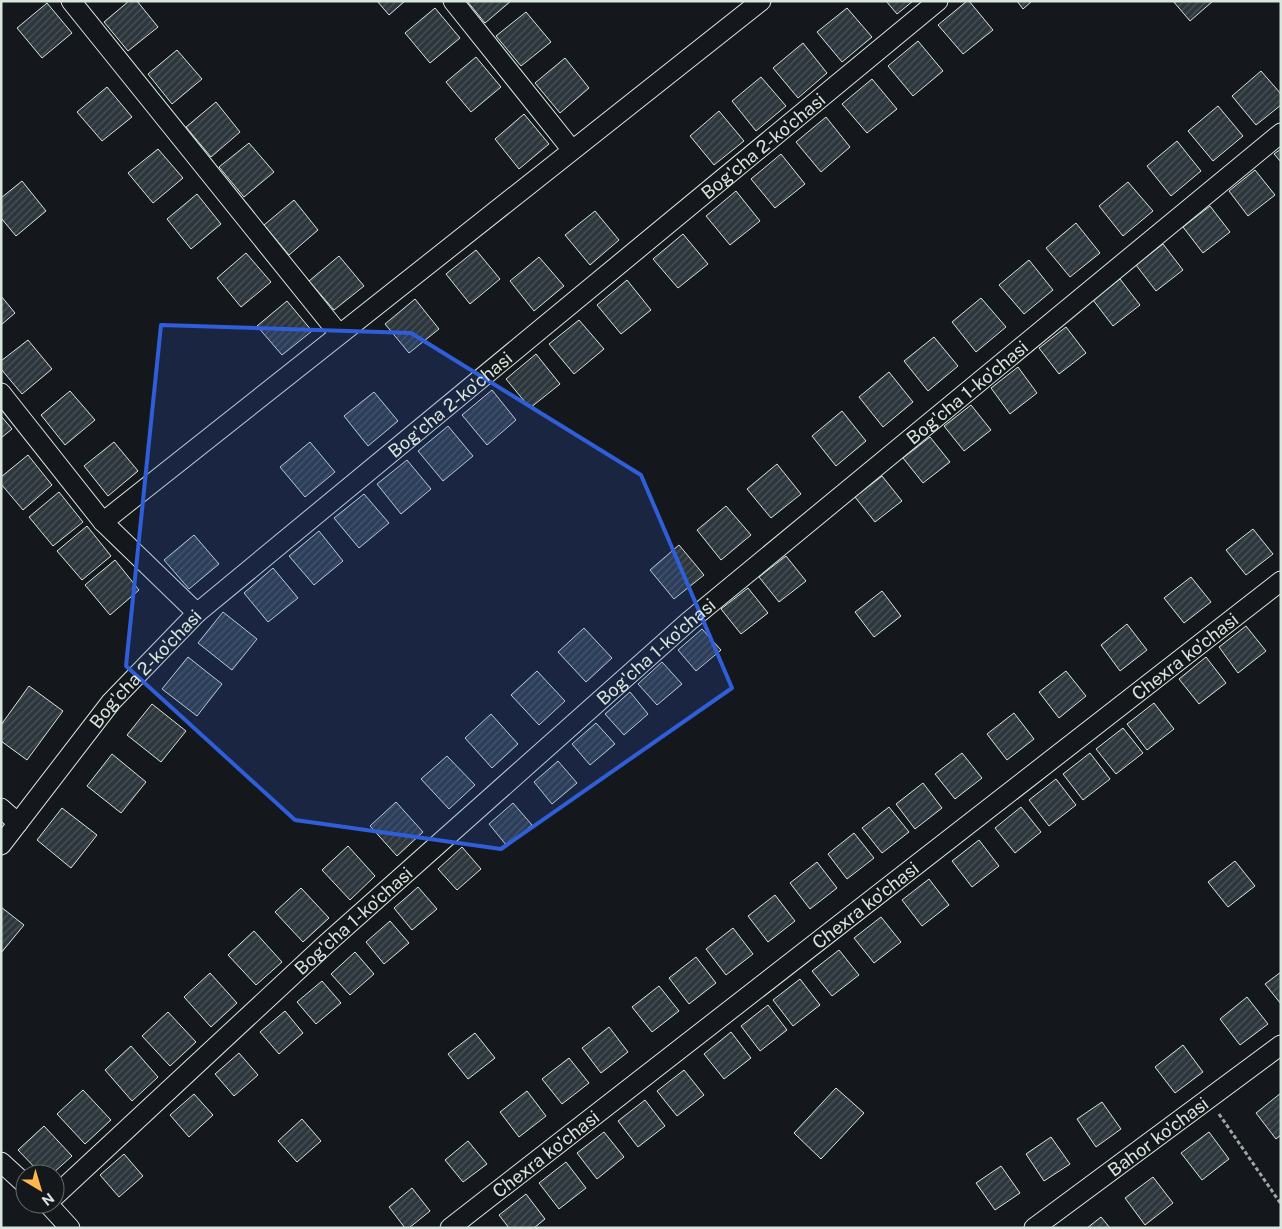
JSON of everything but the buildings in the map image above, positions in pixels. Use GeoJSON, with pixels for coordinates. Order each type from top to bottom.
{"type":"FeatureCollection","features":[{"type":"Feature","properties":{"kind":"street"},"geometry":{"type":"LineString","coordinates":[[71,1],[339,334]]}},
{"type":"Feature","properties":{"kind":"street"},"geometry":{"type":"LineString","coordinates":[[454,1],[572,150]]}},
{"type":"Feature","properties":{"kind":"street"},"geometry":{"type":"LineString","coordinates":[[103,522],[761,1]]}},
{"type":"Feature","properties":{"kind":"street","name":"Bog'cha 2-ko'chasi"},"geometry":{"type":"LineString","coordinates":[[1,845],[111,702],[197,613],[938,1]]}},
{"type":"Feature","properties":{"kind":"street","name":"Bog'cha 1-ko'chasi"},"geometry":{"type":"LineString","coordinates":[[65,1187],[324,945],[688,622],[1281,132]]}},
{"type":"Feature","properties":{"kind":"street"},"geometry":{"type":"LineString","coordinates":[[1,393],[103,522],[197,613]]}},
{"type":"Feature","properties":{"kind":"street","name":"Chexra ko'chasi"},"geometry":{"type":"LineString","coordinates":[[450,1228],[1281,581]]}},
{"type":"Feature","properties":{"kind":"street"},"geometry":{"type":"LineString","coordinates":[[1,808],[18,823]]}},
{"type":"Feature","properties":{"kind":"street","name":"Bahor ko'chasi"},"geometry":{"type":"LineString","coordinates":[[1034,1228],[1281,1045]]}},
{"type":"Feature","properties":{"kind":"street"},"geometry":{"type":"LineString","coordinates":[[1,1162],[15,1175]]}},
{"type":"Feature","properties":{"kind":"street"},"geometry":{"type":"LineString","coordinates":[[57,1214],[70,1228]]}},
{"type":"Feature","properties":{"kind":"path"},"geometry":{"type":"LineString","coordinates":[[1208,1098],[1281,1204]]}},
{"type":"Feature","properties":{"kind":"highlighted area"},"geometry":{"type":"Polygon","coordinates":[[[161,325],[411,333],[641,475],[732,688],[501,849],[295,820],[126,666],[161,325]]]}}]}
